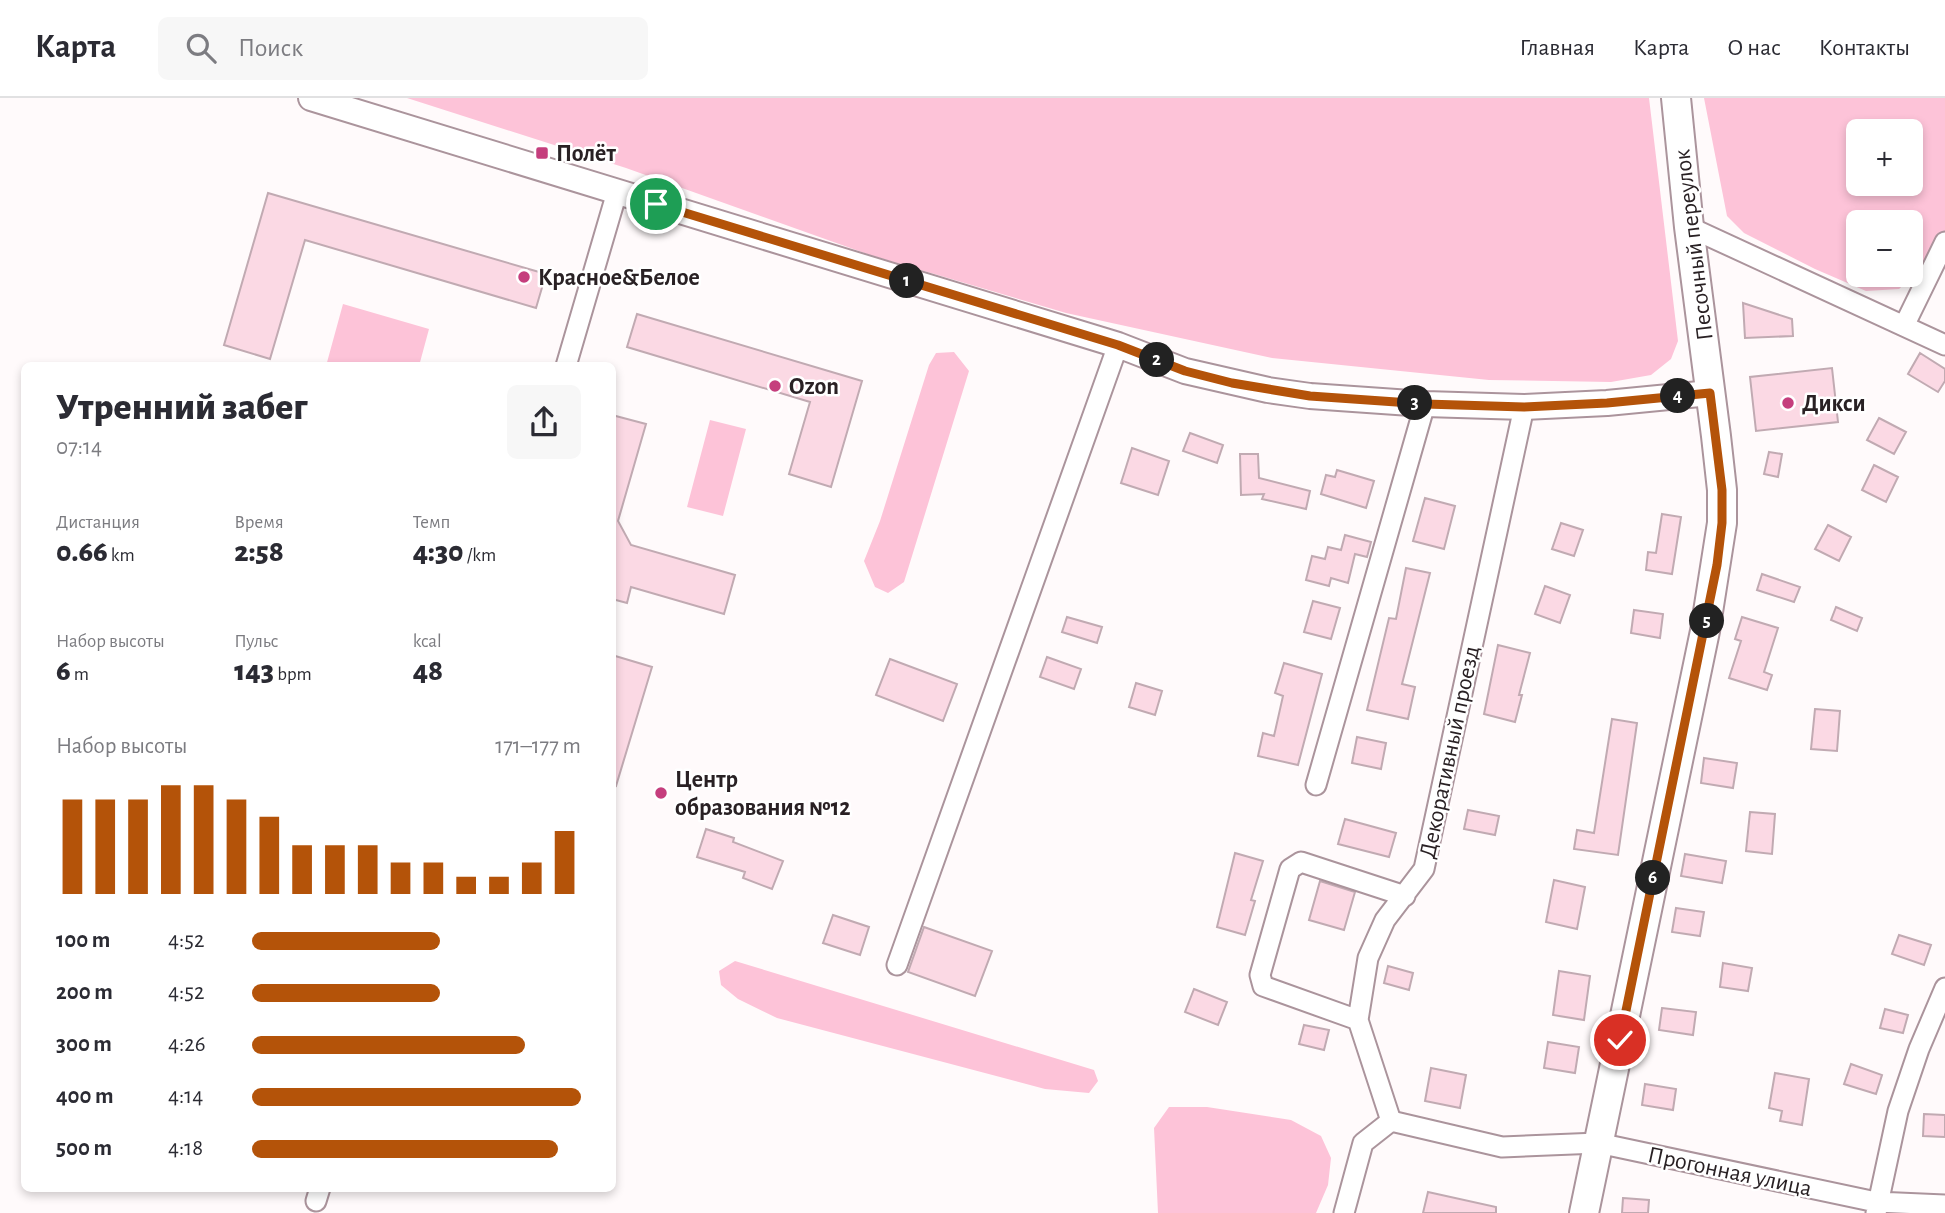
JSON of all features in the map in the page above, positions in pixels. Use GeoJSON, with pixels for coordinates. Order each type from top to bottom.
{"type":"FeatureCollection","features":[{"type":"Feature","properties":{"kind":"main road","name":"Песочный переулок"},"geometry":{"type":"LineString","coordinates":[[1584,1213],[1717,565],[1722,523],[1722,490],[1689,227],[1676,98]]}},
{"type":"Feature","properties":{"kind":"street"},"geometry":{"type":"LineString","coordinates":[[312,98],[1118,345],[1185,371],[1268,390],[1310,396],[1425,404],[1524,407],[1607,403],[1710,393]]}},
{"type":"Feature","properties":{"kind":"street"},"geometry":{"type":"LineString","coordinates":[[567,362],[617,192]]}},
{"type":"Feature","properties":{"kind":"street"},"geometry":{"type":"LineString","coordinates":[[1689,227],[1945,345]]}},
{"type":"Feature","properties":{"kind":"street"},"geometry":{"type":"LineString","coordinates":[[1904,326],[1945,242]]}},
{"type":"Feature","properties":{"kind":"street"},"geometry":{"type":"LineString","coordinates":[[897,965],[1118,345]]}},
{"type":"Feature","properties":{"kind":"street"},"geometry":{"type":"LineString","coordinates":[[1316,785],[1425,404]]}},
{"type":"Feature","properties":{"kind":"street","name":"Декоративный проезд"},"geometry":{"type":"LineString","coordinates":[[1391,1121],[1358,1020],[1368,958],[1385,920],[1424,869],[1524,407]]}},
{"type":"Feature","properties":{"kind":"street"},"geometry":{"type":"LineString","coordinates":[[1358,1020],[1264,986],[1260,975],[1290,869],[1301,862],[1405,896]]}},
{"type":"Feature","properties":{"kind":"street"},"geometry":{"type":"LineString","coordinates":[[1876,1208],[1898,1111],[1919,1049],[1945,988]]}},
{"type":"Feature","properties":{"kind":"street"},"geometry":{"type":"LineString","coordinates":[[1344,1213],[1363,1143],[1391,1121]]}},
{"type":"Feature","properties":{"kind":"street","name":"Прогонная улица"},"geometry":{"type":"LineString","coordinates":[[1391,1121],[1502,1147],[1598,1143],[1876,1208],[1945,1205]]}},
{"type":"Feature","properties":{"kind":"shaded area"},"geometry":{"type":"Polygon","coordinates":[[[407,98],[1649,98],[1678,341],[1671,359],[1651,375],[1611,382],[1489,380],[1272,358],[1066,313],[870,255],[626,168],[407,98]]]}},
{"type":"Feature","properties":{"kind":"shaded area"},"geometry":{"type":"Polygon","coordinates":[[[1704,98],[1945,98],[1945,239],[1923,267],[1923,210],[1846,210],[1846,282],[1744,233],[1727,216],[1704,98]]]}},
{"type":"Feature","properties":{"kind":"shaded area"},"geometry":{"type":"Polygon","coordinates":[[[1857,287],[1901,287],[1899,289],[1866,291],[1857,287]]]}},
{"type":"Feature","properties":{"kind":"shaded area"},"geometry":{"type":"Polygon","coordinates":[[[343,304],[429,329],[420,362],[327,362],[343,304]]]}},
{"type":"Feature","properties":{"kind":"shaded area"},"geometry":{"type":"Polygon","coordinates":[[[954,352],[969,371],[904,582],[888,593],[875,587],[864,561],[880,521],[929,365],[936,353],[954,352]]]}},
{"type":"Feature","properties":{"kind":"shaded area"},"geometry":{"type":"Polygon","coordinates":[[[710,420],[746,429],[723,516],[687,507],[710,420]]]}},
{"type":"Feature","properties":{"kind":"shaded area"},"geometry":{"type":"Polygon","coordinates":[[[735,961],[1094,1070],[1098,1081],[1089,1093],[1045,1089],[777,1018],[738,999],[721,985],[719,971],[735,961]]]}},
{"type":"Feature","properties":{"kind":"shaded area"},"geometry":{"type":"Polygon","coordinates":[[[1169,1107],[1207,1107],[1291,1120],[1321,1136],[1331,1158],[1328,1185],[1316,1213],[1158,1213],[1154,1128],[1169,1107]]]}},
{"type":"Feature","properties":{"kind":"building"},"geometry":{"type":"Polygon","coordinates":[[[268,193],[546,274],[536,308],[305,240],[270,359],[224,345],[268,193]]]}},
{"type":"Feature","properties":{"kind":"building"},"geometry":{"type":"Polygon","coordinates":[[[1743,303],[1792,319],[1793,336],[1745,338],[1743,303]]]}},
{"type":"Feature","properties":{"kind":"building"},"geometry":{"type":"Polygon","coordinates":[[[637,314],[862,381],[831,487],[789,474],[810,402],[627,347],[637,314]]]}},
{"type":"Feature","properties":{"kind":"building"},"geometry":{"type":"Polygon","coordinates":[[[1920,353],[1945,369],[1945,381],[1938,392],[1908,374],[1920,353]]]}},
{"type":"Feature","properties":{"kind":"building"},"geometry":{"type":"Polygon","coordinates":[[[1832,368],[1838,422],[1756,431],[1750,377],[1832,368]]]}},
{"type":"Feature","properties":{"kind":"building"},"geometry":{"type":"Polygon","coordinates":[[[616,416],[646,424],[618,521],[631,545],[735,575],[724,614],[631,587],[627,603],[616,600],[616,416]]]}},
{"type":"Feature","properties":{"kind":"building"},"geometry":{"type":"Polygon","coordinates":[[[1879,418],[1906,432],[1894,454],[1867,440],[1879,418]]]}},
{"type":"Feature","properties":{"kind":"building"},"geometry":{"type":"Polygon","coordinates":[[[1190,433],[1223,445],[1217,463],[1183,451],[1190,433]]]}},
{"type":"Feature","properties":{"kind":"building"},"geometry":{"type":"Polygon","coordinates":[[[1132,448],[1169,461],[1158,495],[1121,483],[1132,448]]]}},
{"type":"Feature","properties":{"kind":"building"},"geometry":{"type":"Polygon","coordinates":[[[1769,452],[1782,454],[1778,477],[1764,474],[1769,452]]]}},
{"type":"Feature","properties":{"kind":"building"},"geometry":{"type":"Polygon","coordinates":[[[1240,454],[1258,454],[1259,478],[1310,491],[1306,509],[1262,499],[1264,494],[1241,495],[1240,454]]]}},
{"type":"Feature","properties":{"kind":"building"},"geometry":{"type":"Polygon","coordinates":[[[1874,465],[1898,477],[1886,502],[1862,490],[1874,465]]]}},
{"type":"Feature","properties":{"kind":"building"},"geometry":{"type":"Polygon","coordinates":[[[1337,470],[1374,481],[1366,508],[1321,494],[1326,475],[1335,477],[1337,470]]]}},
{"type":"Feature","properties":{"kind":"building"},"geometry":{"type":"Polygon","coordinates":[[[1425,498],[1455,506],[1444,549],[1413,541],[1425,498]]]}},
{"type":"Feature","properties":{"kind":"building"},"geometry":{"type":"Polygon","coordinates":[[[1662,514],[1681,517],[1672,574],[1646,570],[1648,552],[1656,553],[1662,514]]]}},
{"type":"Feature","properties":{"kind":"building"},"geometry":{"type":"Polygon","coordinates":[[[1561,523],[1583,530],[1574,556],[1552,549],[1561,523]]]}},
{"type":"Feature","properties":{"kind":"building"},"geometry":{"type":"Polygon","coordinates":[[[1828,525],[1851,537],[1839,561],[1815,549],[1828,525]]]}},
{"type":"Feature","properties":{"kind":"building"},"geometry":{"type":"Polygon","coordinates":[[[1345,535],[1371,542],[1367,557],[1355,554],[1348,583],[1331,578],[1329,586],[1306,580],[1312,556],[1325,559],[1328,547],[1341,550],[1345,535]]]}},
{"type":"Feature","properties":{"kind":"building"},"geometry":{"type":"Polygon","coordinates":[[[1406,568],[1430,573],[1402,684],[1415,687],[1408,719],[1367,710],[1389,618],[1396,619],[1406,568]]]}},
{"type":"Feature","properties":{"kind":"building"},"geometry":{"type":"Polygon","coordinates":[[[1762,574],[1800,587],[1794,602],[1757,590],[1762,574]]]}},
{"type":"Feature","properties":{"kind":"building"},"geometry":{"type":"Polygon","coordinates":[[[1545,586],[1570,595],[1560,623],[1535,614],[1545,586]]]}},
{"type":"Feature","properties":{"kind":"building"},"geometry":{"type":"Polygon","coordinates":[[[1313,601],[1340,608],[1331,639],[1304,632],[1313,601]]]}},
{"type":"Feature","properties":{"kind":"building"},"geometry":{"type":"Polygon","coordinates":[[[1836,607],[1862,618],[1857,631],[1831,620],[1836,607]]]}},
{"type":"Feature","properties":{"kind":"building"},"geometry":{"type":"Polygon","coordinates":[[[1634,610],[1663,614],[1660,638],[1631,633],[1634,610]]]}},
{"type":"Feature","properties":{"kind":"building"},"geometry":{"type":"Polygon","coordinates":[[[1067,617],[1102,627],[1097,643],[1062,632],[1067,617]]]}},
{"type":"Feature","properties":{"kind":"building"},"geometry":{"type":"Polygon","coordinates":[[[1742,617],[1778,628],[1764,672],[1772,675],[1767,690],[1729,678],[1741,641],[1735,639],[1742,617]]]}},
{"type":"Feature","properties":{"kind":"building"},"geometry":{"type":"Polygon","coordinates":[[[1498,645],[1530,653],[1515,722],[1484,714],[1498,645]]]}},
{"type":"Feature","properties":{"kind":"building"},"geometry":{"type":"Polygon","coordinates":[[[616,656],[652,667],[616,786],[616,656]]]}},
{"type":"Feature","properties":{"kind":"building"},"geometry":{"type":"Polygon","coordinates":[[[1047,657],[1081,669],[1074,689],[1040,677],[1047,657]]]}},
{"type":"Feature","properties":{"kind":"building"},"geometry":{"type":"Polygon","coordinates":[[[890,659],[957,684],[943,721],[876,695],[890,659]]]}},
{"type":"Feature","properties":{"kind":"building"},"geometry":{"type":"Polygon","coordinates":[[[1284,663],[1322,674],[1298,765],[1258,756],[1263,733],[1274,736],[1283,696],[1275,693],[1284,663]]]}},
{"type":"Feature","properties":{"kind":"building"},"geometry":{"type":"Polygon","coordinates":[[[1136,683],[1162,691],[1155,715],[1129,707],[1136,683]]]}},
{"type":"Feature","properties":{"kind":"building"},"geometry":{"type":"Polygon","coordinates":[[[1815,709],[1840,711],[1837,751],[1811,749],[1815,709]]]}},
{"type":"Feature","properties":{"kind":"building"},"geometry":{"type":"Polygon","coordinates":[[[1612,719],[1637,723],[1618,855],[1574,849],[1577,830],[1594,833],[1612,719]]]}},
{"type":"Feature","properties":{"kind":"building"},"geometry":{"type":"Polygon","coordinates":[[[1357,737],[1386,743],[1381,769],[1352,763],[1357,737]]]}},
{"type":"Feature","properties":{"kind":"building"},"geometry":{"type":"Polygon","coordinates":[[[1704,758],[1737,763],[1733,788],[1701,783],[1704,758]]]}},
{"type":"Feature","properties":{"kind":"building"},"geometry":{"type":"Polygon","coordinates":[[[1468,810],[1499,816],[1495,835],[1464,829],[1468,810]]]}},
{"type":"Feature","properties":{"kind":"building"},"geometry":{"type":"Polygon","coordinates":[[[1750,812],[1775,814],[1772,854],[1746,851],[1750,812]]]}},
{"type":"Feature","properties":{"kind":"building"},"geometry":{"type":"Polygon","coordinates":[[[1345,819],[1396,833],[1389,857],[1338,844],[1345,819]]]}},
{"type":"Feature","properties":{"kind":"building"},"geometry":{"type":"Polygon","coordinates":[[[706,829],[734,838],[733,842],[783,861],[772,889],[743,878],[745,872],[697,857],[706,829]]]}},
{"type":"Feature","properties":{"kind":"building"},"geometry":{"type":"Polygon","coordinates":[[[1235,853],[1263,861],[1251,900],[1255,901],[1245,935],[1217,927],[1235,853]]]}},
{"type":"Feature","properties":{"kind":"building"},"geometry":{"type":"Polygon","coordinates":[[[1685,854],[1726,861],[1722,883],[1681,876],[1685,854]]]}},
{"type":"Feature","properties":{"kind":"building"},"geometry":{"type":"Polygon","coordinates":[[[1554,880],[1585,887],[1577,929],[1546,922],[1554,880]]]}},
{"type":"Feature","properties":{"kind":"building"},"geometry":{"type":"Polygon","coordinates":[[[1320,881],[1355,892],[1344,930],[1309,920],[1320,881]]]}},
{"type":"Feature","properties":{"kind":"building"},"geometry":{"type":"Polygon","coordinates":[[[1676,908],[1704,912],[1700,936],[1672,932],[1676,908]]]}},
{"type":"Feature","properties":{"kind":"building"},"geometry":{"type":"Polygon","coordinates":[[[833,915],[869,927],[860,955],[823,943],[833,915]]]}},
{"type":"Feature","properties":{"kind":"building"},"geometry":{"type":"Polygon","coordinates":[[[924,927],[992,951],[975,996],[908,972],[924,927]]]}},
{"type":"Feature","properties":{"kind":"building"},"geometry":{"type":"Polygon","coordinates":[[[1899,935],[1931,945],[1924,965],[1892,954],[1899,935]]]}},
{"type":"Feature","properties":{"kind":"building"},"geometry":{"type":"Polygon","coordinates":[[[1723,963],[1752,968],[1748,991],[1720,987],[1723,963]]]}},
{"type":"Feature","properties":{"kind":"building"},"geometry":{"type":"Polygon","coordinates":[[[1388,966],[1413,973],[1409,990],[1384,983],[1388,966]]]}},
{"type":"Feature","properties":{"kind":"building"},"geometry":{"type":"Polygon","coordinates":[[[1559,971],[1590,976],[1584,1020],[1553,1015],[1559,971]]]}},
{"type":"Feature","properties":{"kind":"building"},"geometry":{"type":"Polygon","coordinates":[[[1194,989],[1227,1002],[1218,1025],[1185,1012],[1194,989]]]}},
{"type":"Feature","properties":{"kind":"building"},"geometry":{"type":"Polygon","coordinates":[[[1662,1008],[1696,1012],[1693,1035],[1659,1030],[1662,1008]]]}},
{"type":"Feature","properties":{"kind":"building"},"geometry":{"type":"Polygon","coordinates":[[[1885,1009],[1908,1015],[1903,1033],[1880,1028],[1885,1009]]]}},
{"type":"Feature","properties":{"kind":"building"},"geometry":{"type":"Polygon","coordinates":[[[1304,1025],[1329,1030],[1324,1050],[1299,1044],[1304,1025]]]}},
{"type":"Feature","properties":{"kind":"building"},"geometry":{"type":"Polygon","coordinates":[[[1548,1042],[1579,1047],[1575,1073],[1544,1068],[1548,1042]]]}},
{"type":"Feature","properties":{"kind":"building"},"geometry":{"type":"Polygon","coordinates":[[[1851,1064],[1882,1075],[1876,1094],[1844,1084],[1851,1064]]]}},
{"type":"Feature","properties":{"kind":"building"},"geometry":{"type":"Polygon","coordinates":[[[1431,1068],[1466,1075],[1460,1108],[1425,1101],[1431,1068]]]}},
{"type":"Feature","properties":{"kind":"building"},"geometry":{"type":"Polygon","coordinates":[[[1775,1073],[1809,1079],[1802,1125],[1780,1121],[1782,1111],[1769,1108],[1775,1073]]]}},
{"type":"Feature","properties":{"kind":"building"},"geometry":{"type":"Polygon","coordinates":[[[1645,1084],[1676,1089],[1673,1110],[1642,1105],[1645,1084]]]}},
{"type":"Feature","properties":{"kind":"building"},"geometry":{"type":"Polygon","coordinates":[[[1924,1114],[1945,1115],[1945,1137],[1923,1136],[1924,1114]]]}},
{"type":"Feature","properties":{"kind":"building"},"geometry":{"type":"Polygon","coordinates":[[[1428,1192],[1496,1207],[1496,1213],[1423,1213],[1428,1192]]]}},
{"type":"Feature","properties":{"kind":"building"},"geometry":{"type":"Polygon","coordinates":[[[1623,1198],[1649,1200],[1648,1213],[1622,1213],[1623,1198]]]}},
{"type":"Feature","properties":{"kind":"place","name":"Полёт"},"geometry":{"type":"Point","coordinates":[542,153]}},
{"type":"Feature","properties":{"kind":"place","name":"Красное&Белое"},"geometry":{"type":"Point","coordinates":[524,277]}},
{"type":"Feature","properties":{"kind":"place","name":"Ozon"},"geometry":{"type":"Point","coordinates":[775,386]}},
{"type":"Feature","properties":{"kind":"place","name":"Дикси"},"geometry":{"type":"Point","coordinates":[1788,403]}},
{"type":"Feature","properties":{"kind":"place","name":"Центр образования №12"},"geometry":{"type":"Point","coordinates":[661,793]}},
{"type":"Feature","properties":{"kind":"route"},"geometry":{"type":"LineString","coordinates":[[656,204],[1118,345],[1185,371],[1268,390],[1310,396],[1425,404],[1524,407],[1607,403],[1710,393],[1722,490],[1722,523],[1717,565],[1620,1040]]}}]}
